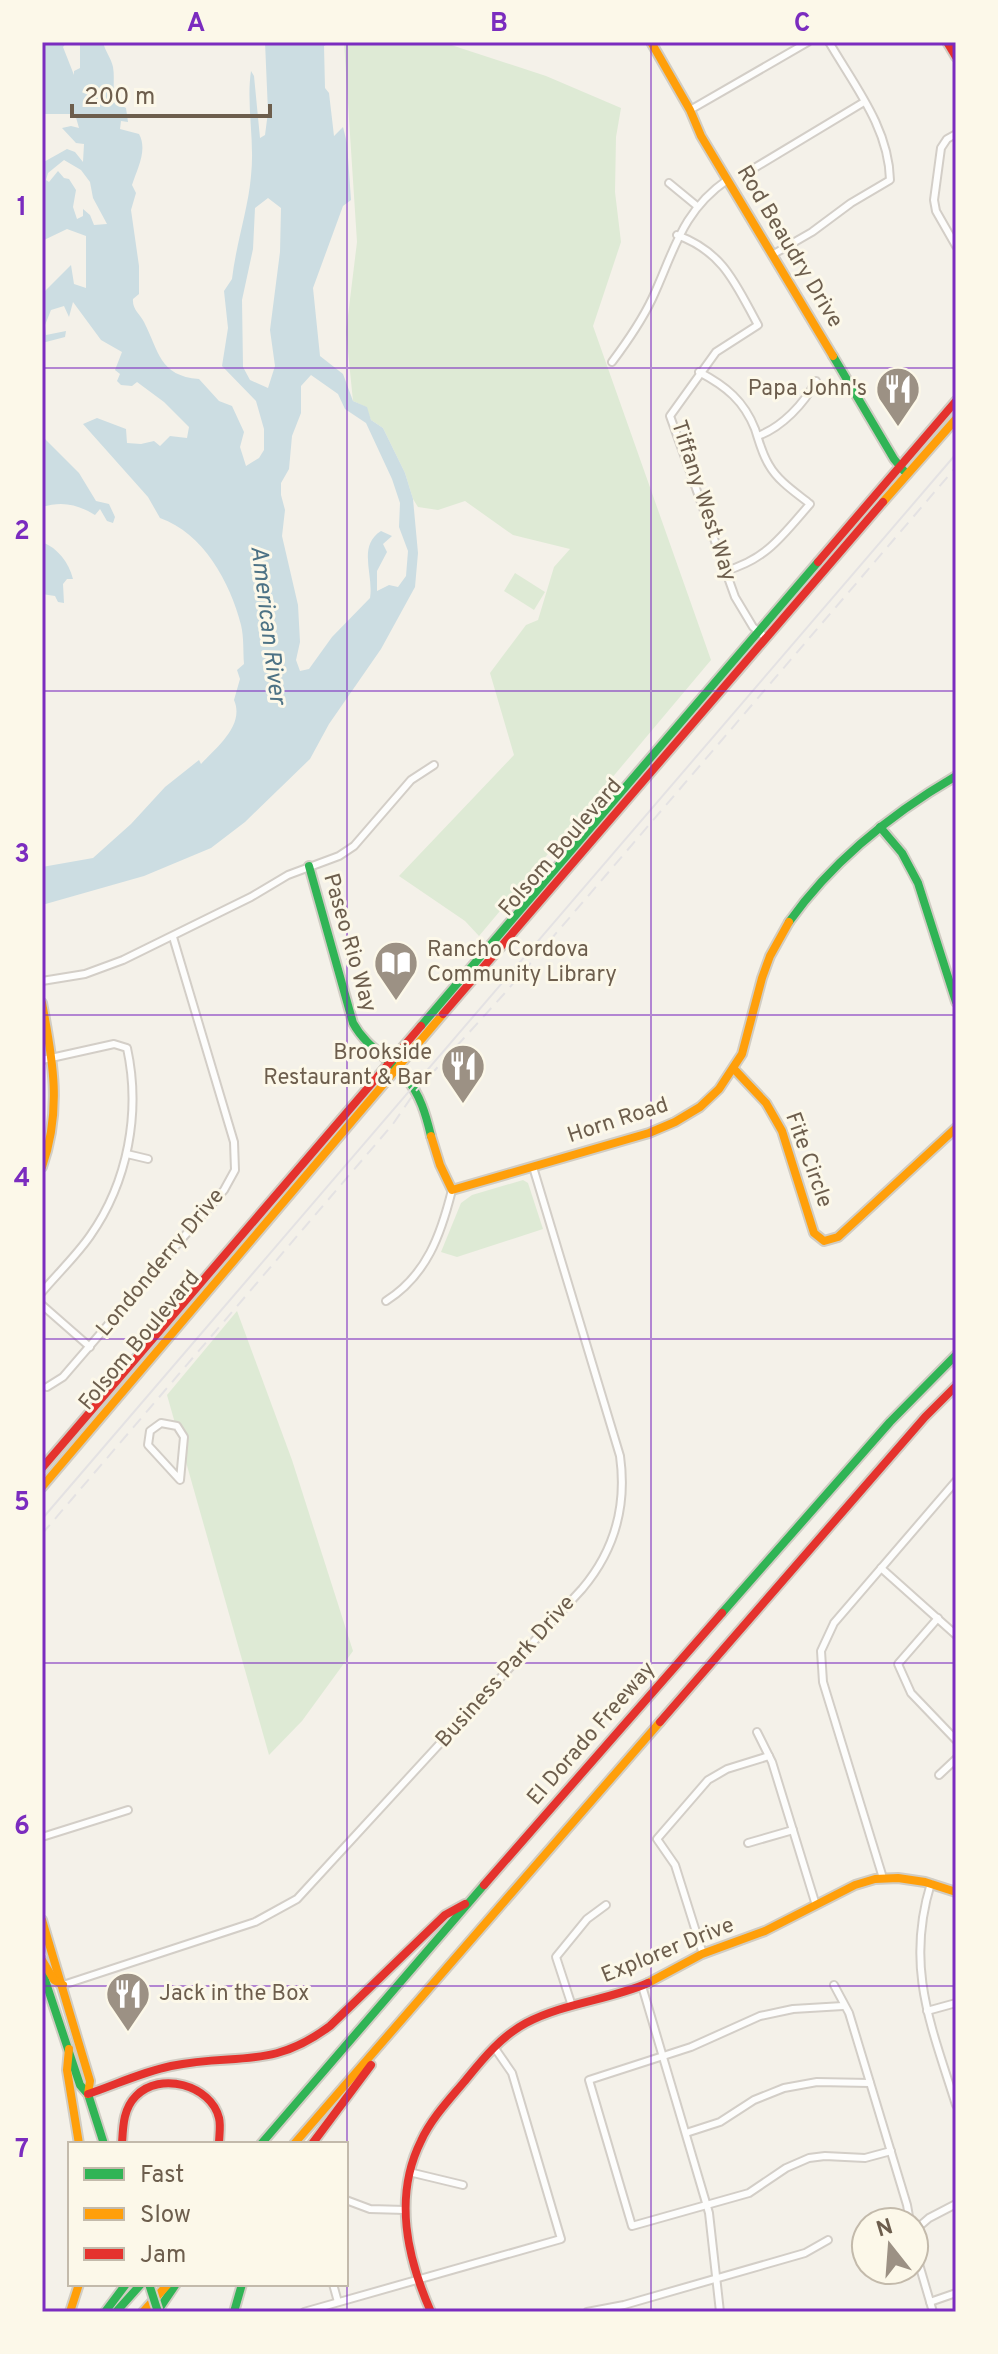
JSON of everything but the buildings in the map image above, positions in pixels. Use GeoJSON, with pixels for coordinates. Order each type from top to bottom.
{"type":"FeatureCollection","features":[{"type":"Feature","properties":{"kind":"main road","name":"Rod Beaudry Drive"},"geometry":{"type":"LineString","coordinates":[[651,42],[690,110],[701,136],[904,471]]}},
{"type":"Feature","properties":{"kind":"main road"},"geometry":{"type":"LineString","coordinates":[[947,42],[956,57]]}},
{"type":"Feature","properties":{"kind":"main road","name":"Folsom Boulevard"},"geometry":{"type":"LineString","coordinates":[[904,471],[956,401]]}},
{"type":"Feature","properties":{"kind":"main road","name":"Folsom Boulevard"},"geometry":{"type":"LineString","coordinates":[[42,1468],[548,876],[904,471],[956,419]]}},
{"type":"Feature","properties":{"kind":"main road","name":"Folsom Boulevard"},"geometry":{"type":"LineString","coordinates":[[42,1487],[523,921],[762,634]]}},
{"type":"Feature","properties":{"kind":"main road","name":"Horn Road"},"geometry":{"type":"LineString","coordinates":[[452,1190],[665,1127],[699,1107],[734,1069],[747,1043],[764,971],[778,940],[835,867],[905,808],[956,776]]}},
{"type":"Feature","properties":{"kind":"main road"},"geometry":{"type":"LineString","coordinates":[[880,827],[902,853],[918,883],[956,1002]]}},
{"type":"Feature","properties":{"kind":"main road","name":"Paseo Rio Way"},"geometry":{"type":"LineString","coordinates":[[309,866],[353,1023],[361,1038],[388,1063]]}},
{"type":"Feature","properties":{"kind":"main road"},"geometry":{"type":"LineString","coordinates":[[523,921],[527,908],[549,882],[548,876]]}},
{"type":"Feature","properties":{"kind":"main road"},"geometry":{"type":"LineString","coordinates":[[454,1001],[474,973],[475,960]]}},
{"type":"Feature","properties":{"kind":"main road"},"geometry":{"type":"LineString","coordinates":[[42,1003],[57,1080],[57,1113],[52,1140],[42,1167]]}},
{"type":"Feature","properties":{"kind":"main road"},"geometry":{"type":"LineString","coordinates":[[388,1063],[410,1083],[421,1103],[445,1180],[452,1190]]}},
{"type":"Feature","properties":{"kind":"main road","name":"Fite Circle"},"geometry":{"type":"LineString","coordinates":[[734,1069],[761,1097],[779,1124],[814,1233],[824,1241],[838,1237],[956,1128]]}},
{"type":"Feature","properties":{"kind":"main road"},"geometry":{"type":"LineString","coordinates":[[276,1210],[275,1203],[302,1170],[303,1162]]}},
{"type":"Feature","properties":{"kind":"main road","name":"El Dorado Freeway"},"geometry":{"type":"LineString","coordinates":[[263,2142],[890,1422],[956,1355]]}},
{"type":"Feature","properties":{"kind":"main road","name":"El Dorado Freeway"},"geometry":{"type":"LineString","coordinates":[[296,2142],[915,1429],[956,1386]]}},
{"type":"Feature","properties":{"kind":"main road","name":"Explorer Drive"},"geometry":{"type":"LineString","coordinates":[[431,2312],[407,2234],[405,2210],[409,2172],[428,2128],[494,2047],[527,2022],[642,1986],[703,1954],[763,1932],[842,1889],[883,1878],[905,1877],[956,1892]]}},
{"type":"Feature","properties":{"kind":"main road"},"geometry":{"type":"LineString","coordinates":[[88,2094],[172,2066],[272,2057],[293,2051],[322,2033],[445,1915],[471,1902]]}},
{"type":"Feature","properties":{"kind":"main road"},"geometry":{"type":"LineString","coordinates":[[42,1920],[90,2081],[88,2094]]}},
{"type":"Feature","properties":{"kind":"main road"},"geometry":{"type":"LineString","coordinates":[[42,1960],[54,1980],[63,1985]]}},
{"type":"Feature","properties":{"kind":"main road"},"geometry":{"type":"LineString","coordinates":[[42,1971],[80,2085],[88,2094],[103,2142]]}},
{"type":"Feature","properties":{"kind":"main road"},"geometry":{"type":"LineString","coordinates":[[313,2142],[416,2004]]}},
{"type":"Feature","properties":{"kind":"main road"},"geometry":{"type":"LineString","coordinates":[[69,2049],[67,2070],[79,2142]]}},
{"type":"Feature","properties":{"kind":"main road"},"geometry":{"type":"LineString","coordinates":[[122,2142],[123,2114],[132,2099],[159,2083],[175,2082],[191,2086],[205,2095],[215,2108],[220,2123],[219,2142]]}},
{"type":"Feature","properties":{"kind":"main road"},"geometry":{"type":"LineString","coordinates":[[70,2312],[78,2286]]}},
{"type":"Feature","properties":{"kind":"main road"},"geometry":{"type":"LineString","coordinates":[[105,2312],[124,2286]]}},
{"type":"Feature","properties":{"kind":"main road"},"geometry":{"type":"LineString","coordinates":[[116,2312],[139,2286]]}},
{"type":"Feature","properties":{"kind":"main road"},"geometry":{"type":"LineString","coordinates":[[150,2286],[157,2312]]}},
{"type":"Feature","properties":{"kind":"main road"},"geometry":{"type":"LineString","coordinates":[[143,2312],[166,2286]]}},
{"type":"Feature","properties":{"kind":"main road"},"geometry":{"type":"LineString","coordinates":[[157,2312],[175,2286]]}},
{"type":"Feature","properties":{"kind":"main road"},"geometry":{"type":"LineString","coordinates":[[234,2312],[241,2286]]}},
{"type":"Feature","properties":{"kind":"street"},"geometry":{"type":"LineString","coordinates":[[690,110],[808,42]]}},
{"type":"Feature","properties":{"kind":"street"},"geometry":{"type":"LineString","coordinates":[[772,255],[890,180],[884,140],[829,42]]}},
{"type":"Feature","properties":{"kind":"street"},"geometry":{"type":"LineString","coordinates":[[751,170],[864,102]]}},
{"type":"Feature","properties":{"kind":"street"},"geometry":{"type":"LineString","coordinates":[[956,134],[947,139],[941,148],[934,200],[936,211],[956,246]]}},
{"type":"Feature","properties":{"kind":"street"},"geometry":{"type":"LineString","coordinates":[[612,362],[651,300],[677,235],[697,206],[727,180]]}},
{"type":"Feature","properties":{"kind":"street"},"geometry":{"type":"LineString","coordinates":[[669,183],[697,206]]}},
{"type":"Feature","properties":{"kind":"street","name":"Tiffany West Way"},"geometry":{"type":"LineString","coordinates":[[677,235],[700,244],[717,258],[728,271],[758,325],[716,352],[670,416],[739,606],[762,634]]}},
{"type":"Feature","properties":{"kind":"street"},"geometry":{"type":"LineString","coordinates":[[699,372],[737,397],[752,420],[765,457],[775,473],[810,504],[770,549],[746,564],[725,571]]}},
{"type":"Feature","properties":{"kind":"street"},"geometry":{"type":"LineString","coordinates":[[758,436],[786,419],[816,381]]}},
{"type":"Feature","properties":{"kind":"street"},"geometry":{"type":"LineString","coordinates":[[42,981],[106,967],[173,937],[288,875],[331,860],[347,851],[411,780],[434,765]]}},
{"type":"Feature","properties":{"kind":"street","name":"Londonderry Drive"},"geometry":{"type":"LineString","coordinates":[[47,1387],[63,1377],[90,1347],[224,1190],[235,1170],[234,1142],[173,937]]}},
{"type":"Feature","properties":{"kind":"street"},"geometry":{"type":"LineString","coordinates":[[42,1060],[114,1044],[127,1048],[133,1103],[127,1154],[114,1193],[99,1222],[42,1292]]}},
{"type":"Feature","properties":{"kind":"street"},"geometry":{"type":"LineString","coordinates":[[127,1154],[148,1159]]}},
{"type":"Feature","properties":{"kind":"street","name":"Business Park Drive"},"geometry":{"type":"LineString","coordinates":[[63,1985],[255,1922],[297,1899],[579,1592],[601,1563],[615,1534],[620,1510],[623,1486],[620,1456],[533,1167]]}},
{"type":"Feature","properties":{"kind":"street"},"geometry":{"type":"LineString","coordinates":[[386,1301],[407,1285],[426,1262],[444,1220],[452,1190]]}},
{"type":"Feature","properties":{"kind":"street"},"geometry":{"type":"LineString","coordinates":[[42,1305],[90,1347]]}},
{"type":"Feature","properties":{"kind":"street"},"geometry":{"type":"LineString","coordinates":[[158,1424],[174,1424],[184,1437],[180,1480],[159,1458],[148,1445],[148,1435],[158,1424]]}},
{"type":"Feature","properties":{"kind":"street"},"geometry":{"type":"LineString","coordinates":[[883,1878],[820,1667],[823,1643],[830,1629],[956,1481]]}},
{"type":"Feature","properties":{"kind":"street"},"geometry":{"type":"LineString","coordinates":[[881,1568],[956,1635]]}},
{"type":"Feature","properties":{"kind":"street"},"geometry":{"type":"LineString","coordinates":[[938,1618],[898,1664],[911,1693],[956,1740]]}},
{"type":"Feature","properties":{"kind":"street"},"geometry":{"type":"LineString","coordinates":[[757,1732],[769,1756],[815,1902]]}},
{"type":"Feature","properties":{"kind":"street"},"geometry":{"type":"LineString","coordinates":[[703,1954],[675,1865],[657,1839],[708,1780],[727,1769],[769,1756]]}},
{"type":"Feature","properties":{"kind":"street"},"geometry":{"type":"LineString","coordinates":[[939,1775],[956,1759]]}},
{"type":"Feature","properties":{"kind":"street"},"geometry":{"type":"LineString","coordinates":[[42,1837],[128,1810]]}},
{"type":"Feature","properties":{"kind":"street"},"geometry":{"type":"LineString","coordinates":[[748,1843],[793,1830]]}},
{"type":"Feature","properties":{"kind":"street"},"geometry":{"type":"LineString","coordinates":[[931,1883],[919,1942],[920,1972],[927,2011],[955,2101]]}},
{"type":"Feature","properties":{"kind":"street"},"geometry":{"type":"LineString","coordinates":[[572,2006],[556,1957],[587,1919],[606,1905]]}},
{"type":"Feature","properties":{"kind":"street"},"geometry":{"type":"LineString","coordinates":[[834,1985],[849,2013],[906,2206]]}},
{"type":"Feature","properties":{"kind":"street"},"geometry":{"type":"LineString","coordinates":[[642,1986],[707,2204],[720,2312]]}},
{"type":"Feature","properties":{"kind":"street"},"geometry":{"type":"LineString","coordinates":[[927,2011],[956,2003]]}},
{"type":"Feature","properties":{"kind":"street"},"geometry":{"type":"LineString","coordinates":[[843,2006],[793,2009],[760,2016],[698,2044],[589,2080],[632,2226],[756,2190],[786,2168],[809,2158],[865,2158],[891,2151]]}},
{"type":"Feature","properties":{"kind":"street"},"geometry":{"type":"LineString","coordinates":[[304,2312],[561,2239],[512,2073],[494,2047]]}},
{"type":"Feature","properties":{"kind":"street"},"geometry":{"type":"LineString","coordinates":[[686,2133],[720,2122],[754,2100],[784,2088],[825,2081],[870,2083]]}},
{"type":"Feature","properties":{"kind":"street"},"geometry":{"type":"LineString","coordinates":[[409,2172],[463,2185]]}},
{"type":"Feature","properties":{"kind":"street"},"geometry":{"type":"LineString","coordinates":[[348,2201],[370,2209],[405,2210]]}},
{"type":"Feature","properties":{"kind":"street"},"geometry":{"type":"LineString","coordinates":[[930,2217],[956,2204]]}},
{"type":"Feature","properties":{"kind":"street"},"geometry":{"type":"LineString","coordinates":[[587,2312],[624,2305],[805,2253],[828,2240]]}},
{"type":"Feature","properties":{"kind":"street"},"geometry":{"type":"LineString","coordinates":[[334,2286],[338,2302]]}},
{"type":"Feature","properties":{"kind":"street"},"geometry":{"type":"LineString","coordinates":[[925,2286],[933,2312]]}},
{"type":"Feature","properties":{"kind":"street"},"geometry":{"type":"LineString","coordinates":[[930,2302],[956,2293]]}},
{"type":"Feature","properties":{"kind":"green space"},"geometry":{"type":"Polygon","coordinates":[[[344,42],[442,42],[546,76],[621,108],[616,137],[615,192],[621,242],[593,326],[711,660],[479,936],[465,921],[399,876],[514,755],[490,673],[526,625],[538,620],[554,567],[570,549],[513,535],[465,501],[438,510],[418,507],[383,428],[371,420],[366,407],[353,401],[346,332],[357,242],[344,42]]]}},
{"type":"Feature","properties":{"kind":"green space"},"geometry":{"type":"Polygon","coordinates":[[[515,573],[545,592],[534,610],[504,591],[515,573]]]}},
{"type":"Feature","properties":{"kind":"green space"},"geometry":{"type":"Polygon","coordinates":[[[523,1180],[528,1183],[543,1229],[457,1257],[441,1252],[461,1203],[472,1195],[523,1180]]]}},
{"type":"Feature","properties":{"kind":"green space"},"geometry":{"type":"Polygon","coordinates":[[[237,1311],[292,1460],[353,1651],[302,1721],[269,1755],[167,1395],[237,1311]]]}},
{"type":"Feature","properties":{"kind":"water","name":"American River"},"geometry":{"type":"Polygon","coordinates":[[[42,42],[67,42],[63,47],[74,75],[74,71],[80,68],[80,42],[103,42],[113,67],[115,96],[126,108],[128,122],[121,121],[120,129],[139,134],[142,146],[141,160],[132,185],[136,193],[131,210],[139,266],[139,294],[133,299],[134,306],[168,367],[186,377],[199,379],[219,401],[232,406],[244,432],[240,447],[246,466],[259,458],[264,450],[264,429],[256,401],[222,366],[228,328],[224,291],[232,279],[251,176],[251,71],[260,138],[265,135],[268,112],[265,42],[330,42],[324,46],[325,88],[329,93],[334,136],[343,127],[347,143],[351,200],[343,206],[313,288],[320,356],[343,374],[353,401],[367,407],[371,420],[383,428],[405,473],[413,499],[418,553],[415,587],[381,649],[329,724],[310,759],[245,822],[211,848],[144,876],[42,905],[42,867],[93,858],[131,824],[165,787],[199,760],[201,764],[228,735],[236,718],[234,700],[240,679],[237,670],[244,664],[242,630],[236,609],[212,561],[189,535],[160,518],[148,497],[83,424],[97,418],[126,429],[127,443],[154,441],[160,446],[170,436],[187,438],[189,427],[164,402],[137,382],[132,386],[121,385],[117,381],[120,374],[115,370],[122,352],[101,340],[73,302],[69,317],[64,306],[51,310],[45,325],[46,335],[66,331],[65,337],[42,343],[42,294],[71,265],[74,284],[86,288],[86,236],[67,229],[42,241],[42,163],[67,149],[75,152],[83,162],[84,144],[76,143],[62,128],[79,128],[75,114],[45,114],[42,110],[42,42]],[[64,160],[48,173],[46,180],[49,182],[58,171],[69,179],[76,190],[73,207],[77,219],[83,216],[83,209],[94,225],[107,224],[93,198],[90,182],[81,170],[64,160]],[[268,198],[255,208],[253,249],[242,300],[243,367],[250,380],[268,388],[275,366],[270,330],[280,252],[281,208],[268,198]],[[311,375],[301,386],[301,413],[292,436],[289,469],[281,483],[285,510],[282,536],[298,605],[300,642],[296,660],[300,671],[309,669],[332,637],[370,598],[368,553],[374,537],[381,531],[392,536],[383,544],[387,552],[377,571],[377,591],[389,585],[398,587],[406,576],[408,551],[399,527],[400,503],[366,423],[345,409],[338,394],[311,375]]]}},
{"type":"Feature","properties":{"kind":"water"},"geometry":{"type":"Polygon","coordinates":[[[42,436],[79,473],[96,501],[109,504],[115,517],[113,523],[107,521],[100,509],[95,515],[69,505],[42,507],[42,436]]]}},
{"type":"Feature","properties":{"kind":"water"},"geometry":{"type":"Polygon","coordinates":[[[42,542],[58,552],[71,573],[73,579],[67,579],[63,584],[64,603],[58,602],[55,596],[42,594],[42,542]]]}},
{"type":"Feature","properties":{"kind":"tram line"},"geometry":{"type":"LineString","coordinates":[[42,1519],[956,454]]}},
{"type":"Feature","properties":{"kind":"railway"},"geometry":{"type":"LineString","coordinates":[[42,1534],[393,1124],[415,1092],[504,994],[956,467]]}},
{"type":"Feature","properties":{"kind":"traffic: fast"},"geometry":{"type":"LineString","coordinates":[[833,356],[904,471]]}},
{"type":"Feature","properties":{"kind":"traffic: fast"},"geometry":{"type":"LineString","coordinates":[[421,1026],[818,562]]}},
{"type":"Feature","properties":{"kind":"traffic: fast"},"geometry":{"type":"LineString","coordinates":[[789,922],[825,878],[865,840],[909,806],[956,776]]}},
{"type":"Feature","properties":{"kind":"traffic: fast"},"geometry":{"type":"LineString","coordinates":[[880,827],[902,853],[918,883],[956,1002]]}},
{"type":"Feature","properties":{"kind":"traffic: fast"},"geometry":{"type":"LineString","coordinates":[[309,866],[353,1023],[364,1039],[411,1084],[422,1105],[431,1136]]}},
{"type":"Feature","properties":{"kind":"traffic: fast"},"geometry":{"type":"LineString","coordinates":[[722,1613],[890,1422],[956,1355]]}},
{"type":"Feature","properties":{"kind":"traffic: fast"},"geometry":{"type":"LineString","coordinates":[[263,2142],[484,1885]]}},
{"type":"Feature","properties":{"kind":"traffic: fast"},"geometry":{"type":"LineString","coordinates":[[42,1971],[80,2085],[88,2094],[103,2142]]}},
{"type":"Feature","properties":{"kind":"traffic: fast"},"geometry":{"type":"LineString","coordinates":[[105,2312],[124,2286]]}},
{"type":"Feature","properties":{"kind":"traffic: fast"},"geometry":{"type":"LineString","coordinates":[[116,2312],[139,2286]]}},
{"type":"Feature","properties":{"kind":"traffic: fast"},"geometry":{"type":"LineString","coordinates":[[150,2286],[158,2312]]}},
{"type":"Feature","properties":{"kind":"traffic: fast"},"geometry":{"type":"LineString","coordinates":[[157,2312],[175,2286]]}},
{"type":"Feature","properties":{"kind":"traffic: fast"},"geometry":{"type":"LineString","coordinates":[[234,2312],[241,2286]]}},
{"type":"Feature","properties":{"kind":"traffic: slow"},"geometry":{"type":"LineString","coordinates":[[651,42],[690,110],[701,136],[833,356]]}},
{"type":"Feature","properties":{"kind":"traffic: slow"},"geometry":{"type":"LineString","coordinates":[[883,502],[956,419]]}},
{"type":"Feature","properties":{"kind":"traffic: slow"},"geometry":{"type":"LineString","coordinates":[[431,1136],[452,1190],[649,1133],[675,1122],[700,1107],[719,1089],[742,1054],[762,978],[789,922]]}},
{"type":"Feature","properties":{"kind":"traffic: slow"},"geometry":{"type":"LineString","coordinates":[[42,1003],[54,1085],[52,1126],[42,1167]]}},
{"type":"Feature","properties":{"kind":"traffic: slow"},"geometry":{"type":"LineString","coordinates":[[42,1487],[443,1014]]}},
{"type":"Feature","properties":{"kind":"traffic: slow"},"geometry":{"type":"LineString","coordinates":[[734,1069],[766,1103],[782,1131],[814,1233],[824,1241],[838,1237],[956,1128]]}},
{"type":"Feature","properties":{"kind":"traffic: slow"},"geometry":{"type":"LineString","coordinates":[[296,2142],[660,1722]]}},
{"type":"Feature","properties":{"kind":"traffic: slow"},"geometry":{"type":"LineString","coordinates":[[648,1983],[702,1954],[765,1931],[855,1885],[875,1879],[925,1882],[956,1892]]}},
{"type":"Feature","properties":{"kind":"traffic: slow"},"geometry":{"type":"LineString","coordinates":[[42,1920],[90,2081],[88,2094]]}},
{"type":"Feature","properties":{"kind":"traffic: slow"},"geometry":{"type":"LineString","coordinates":[[42,1960],[54,1980],[63,1985]]}},
{"type":"Feature","properties":{"kind":"traffic: slow"},"geometry":{"type":"LineString","coordinates":[[69,2049],[67,2070],[79,2142]]}},
{"type":"Feature","properties":{"kind":"traffic: slow"},"geometry":{"type":"LineString","coordinates":[[70,2312],[78,2286]]}},
{"type":"Feature","properties":{"kind":"traffic: slow"},"geometry":{"type":"LineString","coordinates":[[143,2312],[166,2286]]}},
{"type":"Feature","properties":{"kind":"traffic: jam"},"geometry":{"type":"LineString","coordinates":[[947,42],[956,57]]}},
{"type":"Feature","properties":{"kind":"traffic: jam"},"geometry":{"type":"LineString","coordinates":[[818,562],[956,401]]}},
{"type":"Feature","properties":{"kind":"traffic: jam"},"geometry":{"type":"LineString","coordinates":[[443,1014],[883,502]]}},
{"type":"Feature","properties":{"kind":"traffic: jam"},"geometry":{"type":"LineString","coordinates":[[42,1468],[421,1026]]}},
{"type":"Feature","properties":{"kind":"traffic: jam"},"geometry":{"type":"LineString","coordinates":[[660,1722],[925,1417],[956,1386]]}},
{"type":"Feature","properties":{"kind":"traffic: jam"},"geometry":{"type":"LineString","coordinates":[[484,1885],[722,1613]]}},
{"type":"Feature","properties":{"kind":"traffic: jam"},"geometry":{"type":"LineString","coordinates":[[88,2094],[160,2069],[194,2062],[270,2055],[309,2040],[330,2026],[445,1915],[465,1904]]}},
{"type":"Feature","properties":{"kind":"traffic: jam"},"geometry":{"type":"LineString","coordinates":[[431,2312],[415,2270],[406,2227],[407,2184],[412,2162],[430,2125],[485,2057],[526,2023],[648,1983]]}},
{"type":"Feature","properties":{"kind":"traffic: jam"},"geometry":{"type":"LineString","coordinates":[[313,2142],[371,2065]]}},
{"type":"Feature","properties":{"kind":"traffic: jam"},"geometry":{"type":"LineString","coordinates":[[122,2142],[124,2118],[136,2096],[146,2088],[171,2083],[184,2085],[206,2097],[220,2121],[219,2142]]}},
{"type":"Feature","properties":{"kind":"place","name":"Papa John's"},"geometry":{"type":"Point","coordinates":[898,428]}},
{"type":"Feature","properties":{"kind":"place","name":"Rancho Cordova Community Library"},"geometry":{"type":"Point","coordinates":[396,1002]}},
{"type":"Feature","properties":{"kind":"place","name":"Brookside Restaurant & Bar"},"geometry":{"type":"Point","coordinates":[463,1105]}},
{"type":"Feature","properties":{"kind":"place","name":"Jack in the Box"},"geometry":{"type":"Point","coordinates":[128,2033]}}]}
